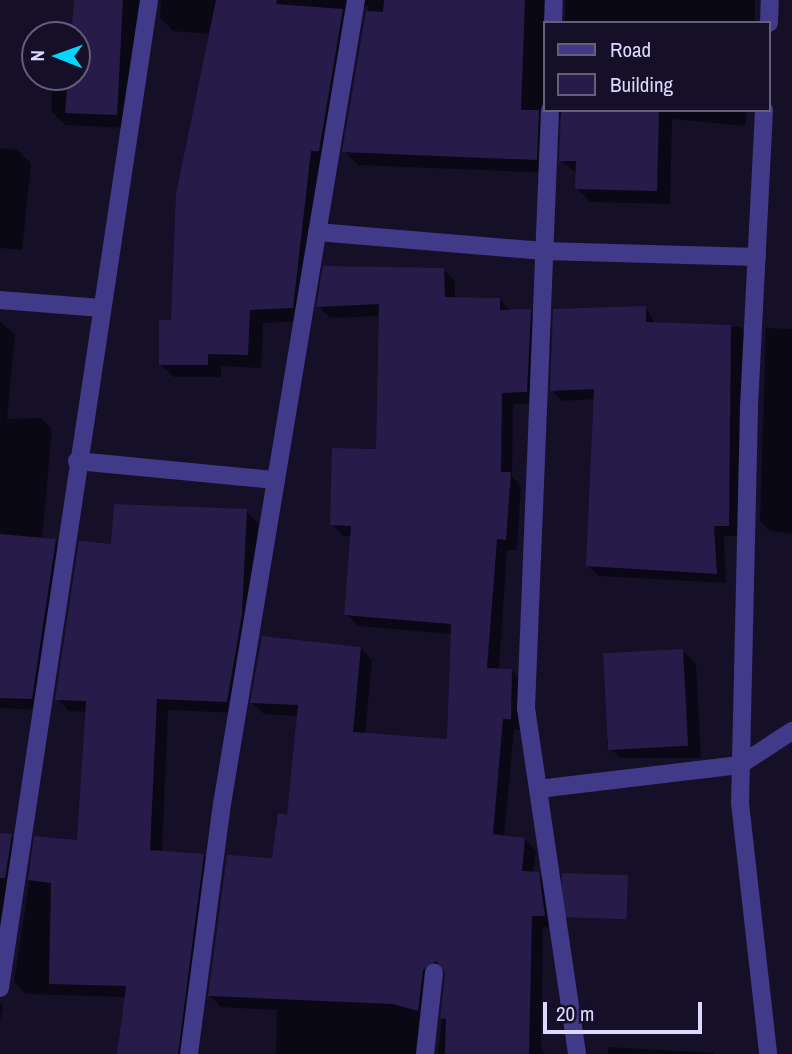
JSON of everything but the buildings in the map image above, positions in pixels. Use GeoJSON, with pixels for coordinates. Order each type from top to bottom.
{"type":"FeatureCollection","features":[{"type":"Feature","properties":{"kind":"street"},"geometry":{"type":"LineString","coordinates":[[0,988],[77,461],[149,0]]}},
{"type":"Feature","properties":{"kind":"street"},"geometry":{"type":"LineString","coordinates":[[189,1054],[222,804],[356,0]]}},
{"type":"Feature","properties":{"kind":"street"},"geometry":{"type":"LineString","coordinates":[[553,21],[554,0]]}},
{"type":"Feature","properties":{"kind":"street"},"geometry":{"type":"LineString","coordinates":[[769,21],[770,0]]}},
{"type":"Feature","properties":{"kind":"street"},"geometry":{"type":"LineString","coordinates":[[550,112],[526,708],[577,1054]]}},
{"type":"Feature","properties":{"kind":"street"},"geometry":{"type":"LineString","coordinates":[[764,112],[740,803],[768,1054]]}},
{"type":"Feature","properties":{"kind":"street"},"geometry":{"type":"LineString","coordinates":[[317,232],[544,251],[757,257]]}},
{"type":"Feature","properties":{"kind":"street"},"geometry":{"type":"LineString","coordinates":[[0,300],[101,308]]}},
{"type":"Feature","properties":{"kind":"street"},"geometry":{"type":"LineString","coordinates":[[77,461],[275,480]]}},
{"type":"Feature","properties":{"kind":"street"},"geometry":{"type":"LineString","coordinates":[[538,789],[740,765],[792,731]]}},
{"type":"Feature","properties":{"kind":"street"},"geometry":{"type":"LineString","coordinates":[[425,1054],[434,972]]}}]}
